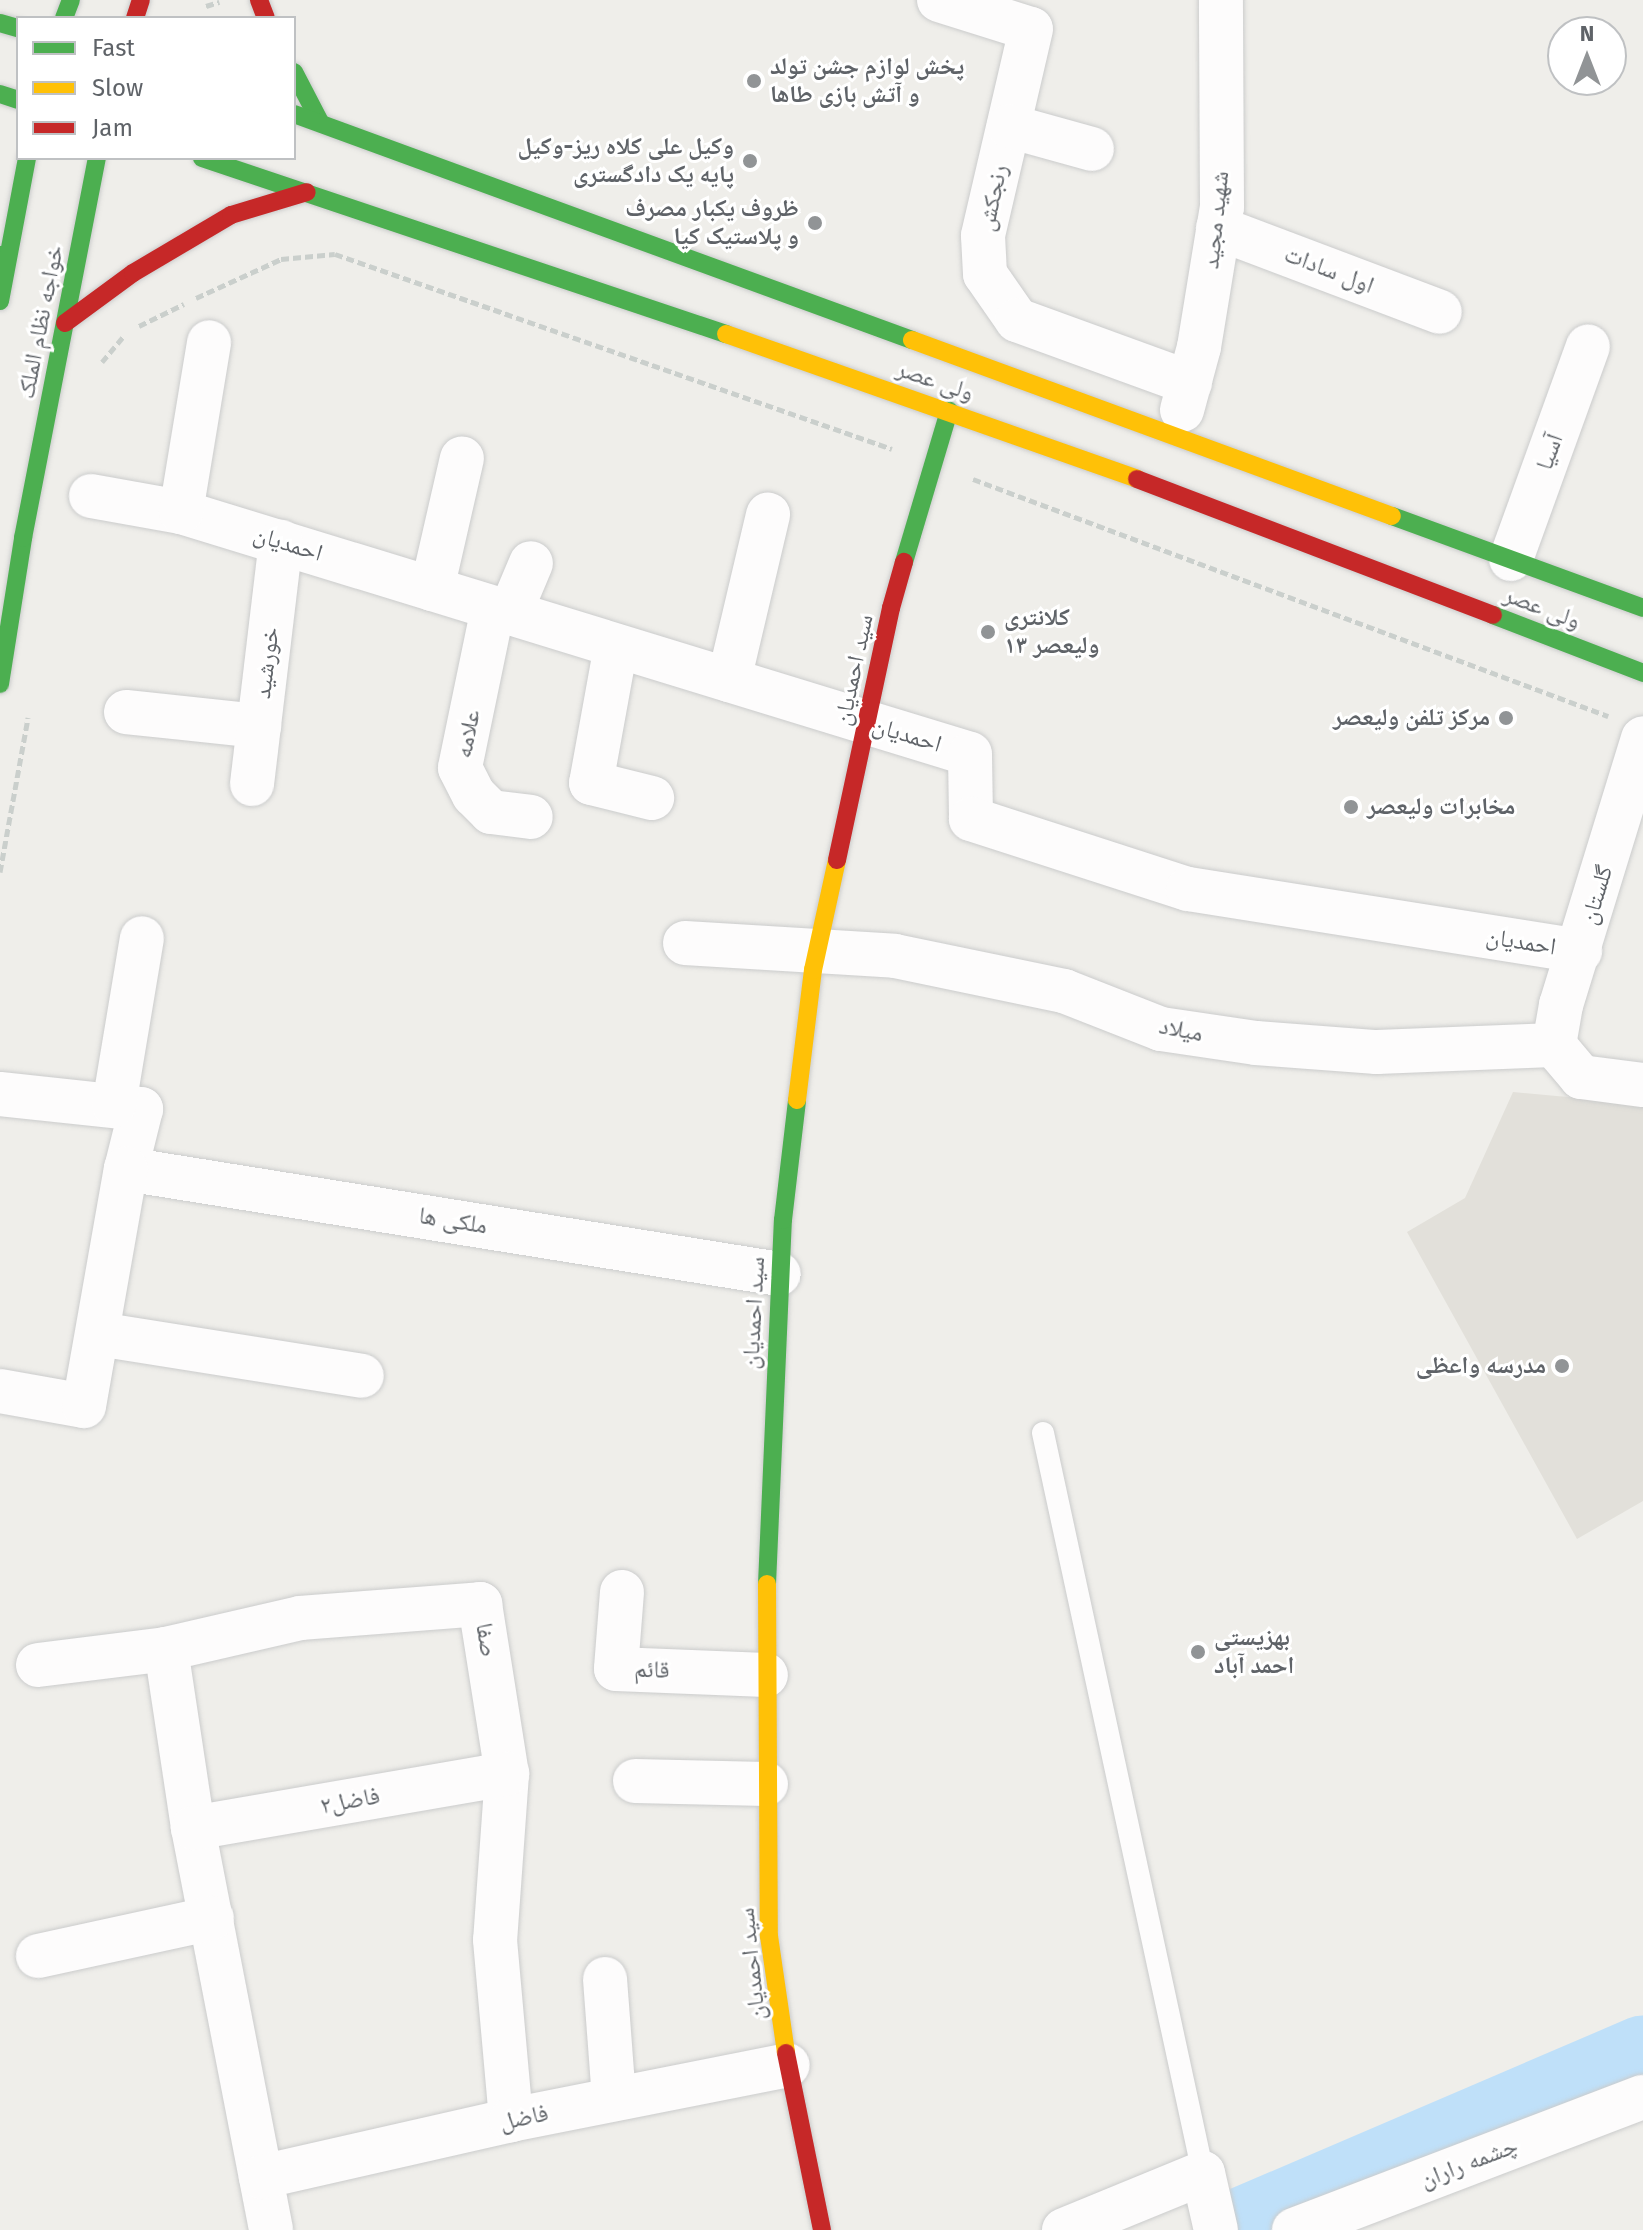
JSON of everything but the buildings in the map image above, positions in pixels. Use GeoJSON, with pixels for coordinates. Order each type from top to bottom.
{"type":"FeatureCollection","features":[{"type":"Feature","properties":{"kind":"main road"},"geometry":{"type":"LineString","coordinates":[[296,76],[320,122]]}},
{"type":"Feature","properties":{"kind":"main road","name":"ولی عصر"},"geometry":{"type":"LineString","coordinates":[[296,115],[1643,608]]}},
{"type":"Feature","properties":{"kind":"main road","name":"خواجه نظام الملک"},"geometry":{"type":"LineString","coordinates":[[0,301],[3,259],[27,160]]}},
{"type":"Feature","properties":{"kind":"main road","name":"خواجه نظام الملک"},"geometry":{"type":"LineString","coordinates":[[0,684],[97,160]]}},
{"type":"Feature","properties":{"kind":"main road","name":"ولی عصر"},"geometry":{"type":"LineString","coordinates":[[208,160],[1070,453],[1643,673]]}},
{"type":"Feature","properties":{"kind":"main road"},"geometry":{"type":"LineString","coordinates":[[65,323],[133,273],[231,215],[307,192]]}},
{"type":"Feature","properties":{"kind":"main road","name":"سید احمدیان"},"geometry":{"type":"LineString","coordinates":[[822,2230],[788,2065],[769,1936],[766,1675],[779,1274],[783,1220],[818,949],[891,608],[949,411]]}},
{"type":"Feature","properties":{"kind":"street","name":"رنجکش"},"geometry":{"type":"LineString","coordinates":[[939,0],[1031,29],[983,236],[985,274],[1017,320],[1190,383]]}},
{"type":"Feature","properties":{"kind":"street","name":"شهید مجید"},"geometry":{"type":"LineString","coordinates":[[1175,436],[1190,383],[1222,207],[1221,0]]}},
{"type":"Feature","properties":{"kind":"street"},"geometry":{"type":"LineString","coordinates":[[1009,126],[1092,149]]}},
{"type":"Feature","properties":{"kind":"street","name":"اول سادات"},"geometry":{"type":"LineString","coordinates":[[1218,228],[1440,312]]}},
{"type":"Feature","properties":{"kind":"street"},"geometry":{"type":"LineString","coordinates":[[181,512],[209,342]]}},
{"type":"Feature","properties":{"kind":"street","name":"آسیا"},"geometry":{"type":"LineString","coordinates":[[1511,559],[1588,346]]}},
{"type":"Feature","properties":{"kind":"street"},"geometry":{"type":"LineString","coordinates":[[432,589],[462,458]]}},
{"type":"Feature","properties":{"kind":"street","name":"احمدیان"},"geometry":{"type":"LineString","coordinates":[[91,496],[181,512],[970,754],[971,819],[1174,885],[1580,951]]}},
{"type":"Feature","properties":{"kind":"street"},"geometry":{"type":"LineString","coordinates":[[729,680],[768,515]]}},
{"type":"Feature","properties":{"kind":"street","name":"خورشید"},"geometry":{"type":"LineString","coordinates":[[252,784],[281,542]]}},
{"type":"Feature","properties":{"kind":"street","name":"علامه"},"geometry":{"type":"LineString","coordinates":[[531,563],[501,610],[460,768],[474,795],[491,812],[531,817]]}},
{"type":"Feature","properties":{"kind":"street"},"geometry":{"type":"LineString","coordinates":[[616,646],[591,783],[652,798]]}},
{"type":"Feature","properties":{"kind":"street"},"geometry":{"type":"LineString","coordinates":[[126,712],[259,726]]}},
{"type":"Feature","properties":{"kind":"street","name":"گلستان"},"geometry":{"type":"LineString","coordinates":[[1554,1045],[1561,1005],[1580,951],[1628,728]]}},
{"type":"Feature","properties":{"kind":"street"},"geometry":{"type":"LineString","coordinates":[[114,1105],[142,938]]}},
{"type":"Feature","properties":{"kind":"street","name":"میلاد"},"geometry":{"type":"LineString","coordinates":[[685,943],[895,956],[1064,991],[1161,1029],[1256,1043],[1377,1052],[1554,1045]]}},
{"type":"Feature","properties":{"kind":"street"},"geometry":{"type":"LineString","coordinates":[[1554,1045],[1581,1077],[1643,1085]]}},
{"type":"Feature","properties":{"kind":"street"},"geometry":{"type":"LineString","coordinates":[[0,1094],[141,1109],[126,1169],[84,1406],[0,1391]]}},
{"type":"Feature","properties":{"kind":"street","name":"ملکی ها"},"geometry":{"type":"LineString","coordinates":[[126,1169],[779,1274]]}},
{"type":"Feature","properties":{"kind":"street"},"geometry":{"type":"LineString","coordinates":[[98,1334],[362,1376]]}},
{"type":"Feature","properties":{"kind":"street","name":"قائم"},"geometry":{"type":"LineString","coordinates":[[622,1592],[616,1669],[766,1675]]}},
{"type":"Feature","properties":{"kind":"street","name":"صفا"},"geometry":{"type":"LineString","coordinates":[[38,1665],[166,1649],[300,1618],[480,1604],[507,1774],[495,1940],[511,2120]]}},
{"type":"Feature","properties":{"kind":"street"},"geometry":{"type":"LineString","coordinates":[[166,1649],[193,1828],[271,2230]]}},
{"type":"Feature","properties":{"kind":"street","name":"فاضل۲"},"geometry":{"type":"LineString","coordinates":[[193,1828],[507,1774]]}},
{"type":"Feature","properties":{"kind":"street"},"geometry":{"type":"LineString","coordinates":[[635,1781],[766,1784]]}},
{"type":"Feature","properties":{"kind":"street"},"geometry":{"type":"LineString","coordinates":[[38,1956],[212,1918]]}},
{"type":"Feature","properties":{"kind":"street"},"geometry":{"type":"LineString","coordinates":[[605,1979],[614,2099]]}},
{"type":"Feature","properties":{"kind":"street","name":"فاضل"},"geometry":{"type":"LineString","coordinates":[[261,2177],[511,2120],[788,2065]]}},
{"type":"Feature","properties":{"kind":"street","name":"چشمه راران"},"geometry":{"type":"LineString","coordinates":[[1294,2230],[1643,2097]]}},
{"type":"Feature","properties":{"kind":"street"},"geometry":{"type":"LineString","coordinates":[[1064,2230],[1203,2173],[1216,2230]]}},
{"type":"Feature","properties":{"kind":"lane"},"geometry":{"type":"LineString","coordinates":[[1043,1433],[1203,2173]]}},
{"type":"Feature","properties":{"kind":"path"},"geometry":{"type":"LineString","coordinates":[[100,365],[128,332],[202,295],[281,259],[335,254],[934,464],[1628,728]]}},
{"type":"Feature","properties":{"kind":"path"},"geometry":{"type":"LineString","coordinates":[[0,872],[31,703]]}},
{"type":"Feature","properties":{"kind":"shaded area","name":"مدرسه واعظی"},"geometry":{"type":"Polygon","coordinates":[[[1513,1092],[1643,1104],[1643,1501],[1577,1539],[1407,1232],[1465,1198],[1513,1092]]]}},
{"type":"Feature","properties":{"kind":"waterway"},"geometry":{"type":"LineString","coordinates":[[1231,2230],[1643,2053]]}},
{"type":"Feature","properties":{"kind":"traffic: fast"},"geometry":{"type":"LineString","coordinates":[[65,16],[71,0]]}},
{"type":"Feature","properties":{"kind":"traffic: fast"},"geometry":{"type":"LineString","coordinates":[[0,23],[16,27]]}},
{"type":"Feature","properties":{"kind":"traffic: fast"},"geometry":{"type":"LineString","coordinates":[[296,76],[320,122]]}},
{"type":"Feature","properties":{"kind":"traffic: fast"},"geometry":{"type":"LineString","coordinates":[[0,94],[16,99]]}},
{"type":"Feature","properties":{"kind":"traffic: fast"},"geometry":{"type":"LineString","coordinates":[[296,115],[912,340]]}},
{"type":"Feature","properties":{"kind":"traffic: fast"},"geometry":{"type":"LineString","coordinates":[[0,301],[27,160]]}},
{"type":"Feature","properties":{"kind":"traffic: fast"},"geometry":{"type":"LineString","coordinates":[[0,684],[23,538],[97,160]]}},
{"type":"Feature","properties":{"kind":"traffic: fast"},"geometry":{"type":"LineString","coordinates":[[208,160],[726,334]]}},
{"type":"Feature","properties":{"kind":"traffic: fast"},"geometry":{"type":"LineString","coordinates":[[0,255],[6,263]]}},
{"type":"Feature","properties":{"kind":"traffic: fast"},"geometry":{"type":"LineString","coordinates":[[904,562],[949,411]]}},
{"type":"Feature","properties":{"kind":"traffic: fast"},"geometry":{"type":"LineString","coordinates":[[1392,516],[1643,608]]}},
{"type":"Feature","properties":{"kind":"traffic: fast"},"geometry":{"type":"LineString","coordinates":[[1493,615],[1643,673]]}},
{"type":"Feature","properties":{"kind":"traffic: fast"},"geometry":{"type":"LineString","coordinates":[[767,1584],[783,1220],[797,1100]]}},
{"type":"Feature","properties":{"kind":"traffic: slow"},"geometry":{"type":"LineString","coordinates":[[726,334],[1137,479]]}},
{"type":"Feature","properties":{"kind":"traffic: slow"},"geometry":{"type":"LineString","coordinates":[[912,340],[1392,516]]}},
{"type":"Feature","properties":{"kind":"traffic: slow"},"geometry":{"type":"LineString","coordinates":[[797,1100],[813,970],[837,860]]}},
{"type":"Feature","properties":{"kind":"traffic: slow"},"geometry":{"type":"LineString","coordinates":[[767,1584],[769,1936],[786,2053]]}},
{"type":"Feature","properties":{"kind":"traffic: jam"},"geometry":{"type":"LineString","coordinates":[[136,16],[141,0]]}},
{"type":"Feature","properties":{"kind":"traffic: jam"},"geometry":{"type":"LineString","coordinates":[[259,0],[265,16]]}},
{"type":"Feature","properties":{"kind":"traffic: jam"},"geometry":{"type":"LineString","coordinates":[[65,323],[133,273],[231,215],[307,192]]}},
{"type":"Feature","properties":{"kind":"traffic: jam"},"geometry":{"type":"LineString","coordinates":[[1137,479],[1493,615]]}},
{"type":"Feature","properties":{"kind":"traffic: jam"},"geometry":{"type":"LineString","coordinates":[[837,860],[891,608],[904,562]]}},
{"type":"Feature","properties":{"kind":"traffic: jam"},"geometry":{"type":"LineString","coordinates":[[786,2053],[822,2230]]}},
{"type":"Feature","properties":{"kind":"place","name":"پخش لوازم جشن تولد و آتش بازی طاها"},"geometry":{"type":"Point","coordinates":[754,81]}},
{"type":"Feature","properties":{"kind":"place","name":"وکیل علی کلاه ریز-وکیل پایه یک دادگستری"},"geometry":{"type":"Point","coordinates":[750,161]}},
{"type":"Feature","properties":{"kind":"place","name":"ظروف یکبار مصرف و پلاستیک کیا"},"geometry":{"type":"Point","coordinates":[815,223]}},
{"type":"Feature","properties":{"kind":"place","name":"کلانتری ۱۳ ولیعصر"},"geometry":{"type":"Point","coordinates":[988,632]}},
{"type":"Feature","properties":{"kind":"place","name":"مرکز تلفن ولیعصر"},"geometry":{"type":"Point","coordinates":[1506,718]}},
{"type":"Feature","properties":{"kind":"place","name":"مخابرات ولیعصر"},"geometry":{"type":"Point","coordinates":[1351,807]}},
{"type":"Feature","properties":{"kind":"place","name":"مدرسه واعظی"},"geometry":{"type":"Point","coordinates":[1562,1366]}},
{"type":"Feature","properties":{"kind":"place","name":"بهزیستی احمد آباد"},"geometry":{"type":"Point","coordinates":[1198,1652]}}]}
